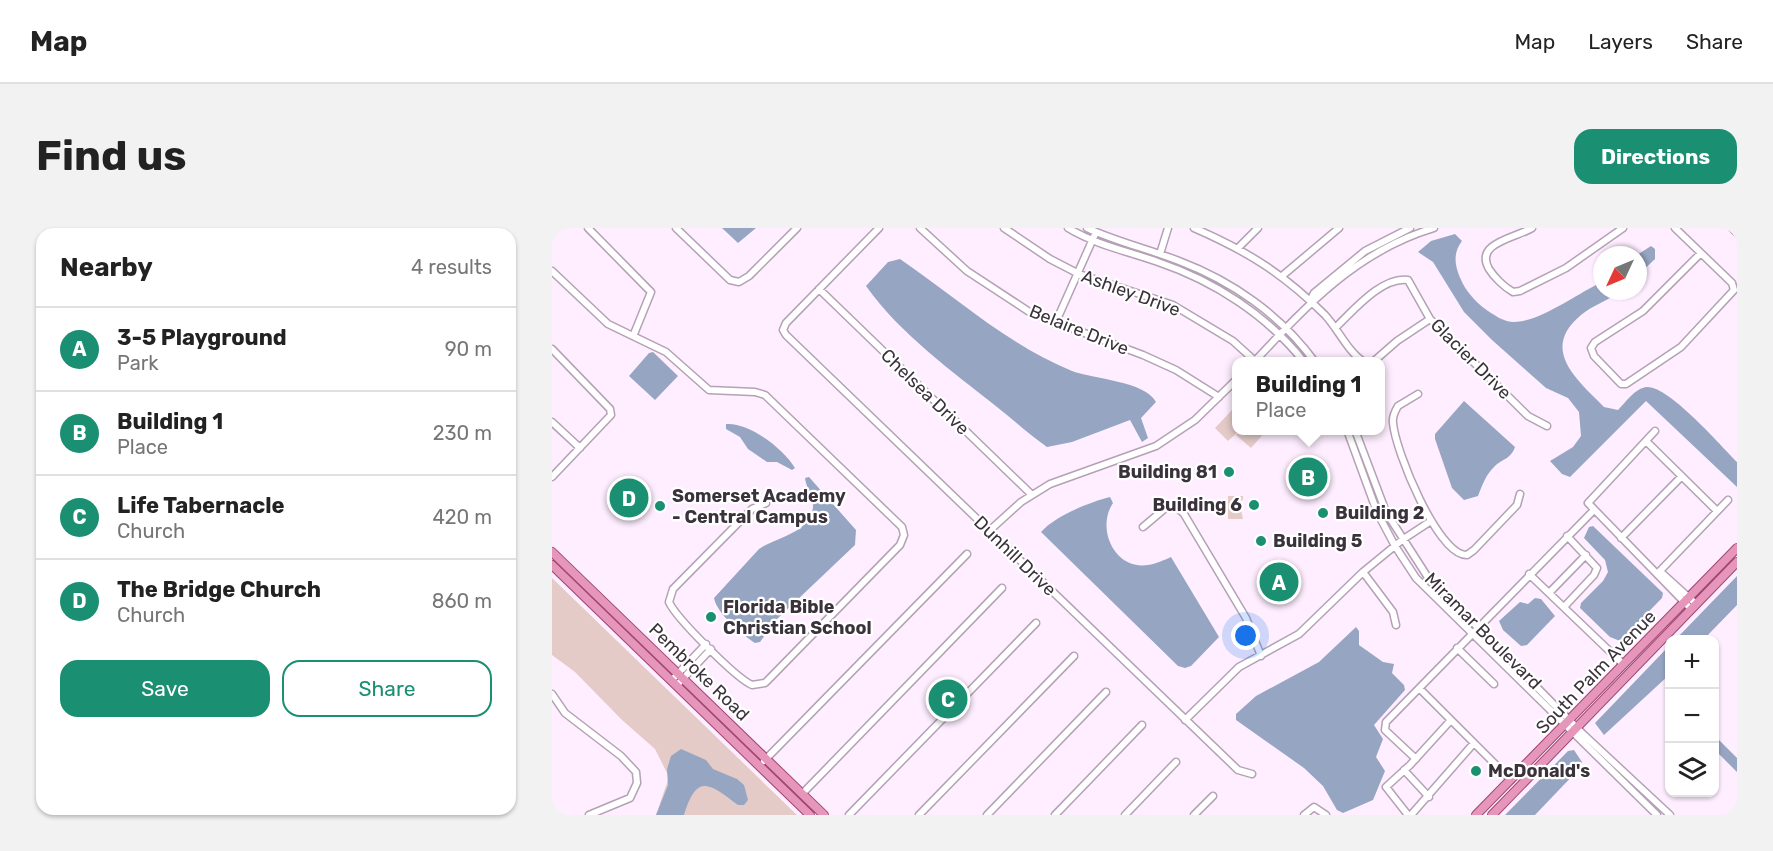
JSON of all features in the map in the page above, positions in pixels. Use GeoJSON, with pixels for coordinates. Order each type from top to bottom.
{"type":"FeatureCollection","features":[{"type":"Feature","properties":{"kind":"main road"},"geometry":{"type":"LineString","coordinates":[[1733,228],[1737,232]]}},
{"type":"Feature","properties":{"kind":"main road","name":"South Palm Avenue"},"geometry":{"type":"LineString","coordinates":[[1476,815],[1737,548]]}},
{"type":"Feature","properties":{"kind":"main road","name":"Pembroke Road"},"geometry":{"type":"LineString","coordinates":[[553,555],[810,815]]}},
{"type":"Feature","properties":{"kind":"main road","name":"South Palm Avenue"},"geometry":{"type":"LineString","coordinates":[[1492,815],[1737,562]]}},
{"type":"Feature","properties":{"kind":"main road","name":"Pembroke Road"},"geometry":{"type":"LineString","coordinates":[[552,565],[767,759],[824,815]]}},
{"type":"Feature","properties":{"kind":"street"},"geometry":{"type":"LineString","coordinates":[[588,228],[651,292],[634,334]]}},
{"type":"Feature","properties":{"kind":"street"},"geometry":{"type":"LineString","coordinates":[[676,228],[730,280],[739,282],[749,276],[797,228]]}},
{"type":"Feature","properties":{"kind":"street"},"geometry":{"type":"LineString","coordinates":[[819,289],[879,228]]}},
{"type":"Feature","properties":{"kind":"street","name":"Belaire Drive"},"geometry":{"type":"LineString","coordinates":[[920,228],[979,279],[1031,313],[1055,324],[1143,355],[1176,370],[1219,397]]}},
{"type":"Feature","properties":{"kind":"street","name":"Ashley Drive"},"geometry":{"type":"LineString","coordinates":[[1004,228],[1050,260],[1079,274],[1173,305],[1233,341],[1251,357]]}},
{"type":"Feature","properties":{"kind":"street"},"geometry":{"type":"LineString","coordinates":[[1068,228],[1092,241],[1157,261],[1212,285],[1253,311],[1279,334],[1300,357]]}},
{"type":"Feature","properties":{"kind":"street"},"geometry":{"type":"LineString","coordinates":[[1088,228],[1199,269],[1233,287],[1285,328],[1311,357]]}},
{"type":"Feature","properties":{"kind":"street"},"geometry":{"type":"LineString","coordinates":[[1160,254],[1168,228]]}},
{"type":"Feature","properties":{"kind":"street"},"geometry":{"type":"LineString","coordinates":[[1194,228],[1239,247],[1282,276],[1336,327],[1360,357]]}},
{"type":"Feature","properties":{"kind":"street"},"geometry":{"type":"LineString","coordinates":[[1239,247],[1258,228]]}},
{"type":"Feature","properties":{"kind":"street"},"geometry":{"type":"LineString","coordinates":[[1282,276],[1339,228]]}},
{"type":"Feature","properties":{"kind":"street"},"geometry":{"type":"LineString","coordinates":[[1310,301],[1314,293],[1352,260],[1410,228]]}},
{"type":"Feature","properties":{"kind":"street"},"geometry":{"type":"LineString","coordinates":[[1259,357],[1310,301],[1366,259],[1401,239],[1434,228]]}},
{"type":"Feature","properties":{"kind":"street"},"geometry":{"type":"LineString","coordinates":[[1532,228],[1491,246],[1485,252],[1484,257],[1490,271],[1513,292],[1520,291],[1566,268],[1623,228]]}},
{"type":"Feature","properties":{"kind":"street"},"geometry":{"type":"LineString","coordinates":[[1675,228],[1701,253],[1732,283],[1734,290],[1681,347],[1626,384],[1621,384],[1594,356],[1591,348],[1595,342],[1643,311],[1701,253]]}},
{"type":"Feature","properties":{"kind":"street"},"geometry":{"type":"LineString","coordinates":[[1055,324],[1096,232]]}},
{"type":"Feature","properties":{"kind":"street"},"geometry":{"type":"LineString","coordinates":[[552,272],[608,324],[634,334],[666,352],[709,390],[755,392],[770,399],[902,527],[904,535],[891,554],[770,678],[758,685],[746,682],[673,611],[669,602],[673,589],[752,509],[766,503]]}},
{"type":"Feature","properties":{"kind":"street","name":"Glacier Drive"},"geometry":{"type":"LineString","coordinates":[[1336,327],[1374,293],[1399,279],[1408,280],[1430,319],[1528,416],[1547,426]]}},
{"type":"Feature","properties":{"kind":"street","name":"Dunhill Drive"},"geometry":{"type":"LineString","coordinates":[[819,289],[786,323],[783,330],[1185,720],[1238,770],[1252,774]]}},
{"type":"Feature","properties":{"kind":"street","name":"Chelsea Drive"},"geometry":{"type":"LineString","coordinates":[[819,289],[1032,495]]}},
{"type":"Feature","properties":{"kind":"street"},"geometry":{"type":"LineString","coordinates":[[1379,357],[1397,341],[1430,319]]}},
{"type":"Feature","properties":{"kind":"street"},"geometry":{"type":"LineString","coordinates":[[552,349],[610,409],[611,415],[552,477]]}},
{"type":"Feature","properties":{"kind":"street"},"geometry":{"type":"LineString","coordinates":[[989,531],[1032,495],[1064,478],[1156,446],[1195,420],[1232,384]]}},
{"type":"Feature","properties":{"kind":"street"},"geometry":{"type":"LineString","coordinates":[[1418,394],[1398,406],[1393,423],[1415,489],[1431,521],[1455,552],[1467,555],[1517,505],[1520,494]]}},
{"type":"Feature","properties":{"kind":"street"},"geometry":{"type":"LineString","coordinates":[[552,422],[580,448]]}},
{"type":"Feature","properties":{"kind":"street"},"geometry":{"type":"LineString","coordinates":[[1655,431],[1588,503],[1593,511],[1658,573],[1663,574],[1694,606]]}},
{"type":"Feature","properties":{"kind":"street","name":"Miramar Boulevard"},"geometry":{"type":"LineString","coordinates":[[1349,435],[1372,500],[1395,546],[1422,584],[1471,633],[1568,722]]}},
{"type":"Feature","properties":{"kind":"street","name":"Miramar Boulevard"},"geometry":{"type":"LineString","coordinates":[[1357,435],[1383,505],[1402,540],[1437,588],[1568,722]]}},
{"type":"Feature","properties":{"kind":"street"},"geometry":{"type":"LineString","coordinates":[[1646,441],[1718,511]]}},
{"type":"Feature","properties":{"kind":"street"},"geometry":{"type":"LineString","coordinates":[[1621,538],[1681,477]]}},
{"type":"Feature","properties":{"kind":"street"},"geometry":{"type":"LineString","coordinates":[[1658,573],[1728,501]]}},
{"type":"Feature","properties":{"kind":"street"},"geometry":{"type":"LineString","coordinates":[[1143,527],[1169,505],[1184,514],[1246,618],[1261,656]]}},
{"type":"Feature","properties":{"kind":"street"},"geometry":{"type":"LineString","coordinates":[[1416,759],[1385,729],[1384,725],[1471,633],[1593,511]]}},
{"type":"Feature","properties":{"kind":"street"},"geometry":{"type":"LineString","coordinates":[[1185,720],[1219,684],[1239,668],[1299,634],[1363,572],[1402,540],[1431,521]]}},
{"type":"Feature","properties":{"kind":"street"},"geometry":{"type":"LineString","coordinates":[[1564,607],[1597,571],[1586,555],[1567,536]]}},
{"type":"Feature","properties":{"kind":"street"},"geometry":{"type":"LineString","coordinates":[[760,765],[967,554]]}},
{"type":"Feature","properties":{"kind":"street"},"geometry":{"type":"LineString","coordinates":[[1549,593],[1586,555]]}},
{"type":"Feature","properties":{"kind":"street"},"geometry":{"type":"LineString","coordinates":[[1363,572],[1393,612],[1396,625]]}},
{"type":"Feature","properties":{"kind":"street"},"geometry":{"type":"LineString","coordinates":[[1529,574],[1623,664]]}},
{"type":"Feature","properties":{"kind":"street"},"geometry":{"type":"LineString","coordinates":[[802,794],[1002,588]]}},
{"type":"Feature","properties":{"kind":"street"},"geometry":{"type":"LineString","coordinates":[[849,815],[1036,623]]}},
{"type":"Feature","properties":{"kind":"street"},"geometry":{"type":"LineString","coordinates":[[677,679],[709,647]]}},
{"type":"Feature","properties":{"kind":"street"},"geometry":{"type":"LineString","coordinates":[[1457,648],[1494,684]]}},
{"type":"Feature","properties":{"kind":"street"},"geometry":{"type":"LineString","coordinates":[[919,815],[1074,656]]}},
{"type":"Feature","properties":{"kind":"street"},"geometry":{"type":"LineString","coordinates":[[1420,689],[1511,780]]}},
{"type":"Feature","properties":{"kind":"street"},"geometry":{"type":"LineString","coordinates":[[987,815],[1106,693]]}},
{"type":"Feature","properties":{"kind":"street"},"geometry":{"type":"LineString","coordinates":[[552,694],[566,713],[621,756],[637,777],[630,798],[589,815]]}},
{"type":"Feature","properties":{"kind":"street"},"geometry":{"type":"LineString","coordinates":[[1451,720],[1416,759],[1386,787],[1410,815],[1429,797],[1457,759],[1473,743]]}},
{"type":"Feature","properties":{"kind":"street"},"geometry":{"type":"LineString","coordinates":[[1568,722],[1657,815]]}},
{"type":"Feature","properties":{"kind":"street"},"geometry":{"type":"LineString","coordinates":[[1055,815],[1142,726]]}},
{"type":"Feature","properties":{"kind":"street"},"geometry":{"type":"LineString","coordinates":[[1575,729],[1670,815]]}},
{"type":"Feature","properties":{"kind":"street"},"geometry":{"type":"LineString","coordinates":[[1125,815],[1176,762]]}},
{"type":"Feature","properties":{"kind":"street"},"geometry":{"type":"LineString","coordinates":[[1404,770],[1429,797]]}},
{"type":"Feature","properties":{"kind":"street"},"geometry":{"type":"LineString","coordinates":[[1194,815],[1213,796]]}},
{"type":"Feature","properties":{"kind":"street"},"geometry":{"type":"LineString","coordinates":[[1304,815],[1314,807],[1326,815]]}},
{"type":"Feature","properties":{"kind":"shaded area"},"geometry":{"type":"Polygon","coordinates":[[[1232,410],[1232,435],[1235,435],[1228,441],[1215,428],[1232,410]]]}},
{"type":"Feature","properties":{"kind":"shaded area"},"geometry":{"type":"Polygon","coordinates":[[[1236,435],[1262,435],[1251,448],[1236,435]]]}},
{"type":"Feature","properties":{"kind":"shaded area"},"geometry":{"type":"Polygon","coordinates":[[[1228,496],[1243,496],[1243,500],[1239,501],[1243,519],[1228,519],[1228,496]]]}},
{"type":"Feature","properties":{"kind":"shaded area"},"geometry":{"type":"Polygon","coordinates":[[[552,578],[797,815],[656,815],[669,777],[655,749],[622,720],[575,672],[552,655],[552,578]]]}},
{"type":"Feature","properties":{"kind":"water"},"geometry":{"type":"Polygon","coordinates":[[[722,228],[756,228],[738,243],[722,228]]]}},
{"type":"Feature","properties":{"kind":"water"},"geometry":{"type":"Polygon","coordinates":[[[1455,234],[1462,241],[1456,262],[1463,284],[1481,306],[1510,322],[1535,317],[1593,287],[1593,300],[1606,300],[1581,315],[1569,328],[1563,340],[1563,352],[1574,375],[1604,407],[1618,410],[1635,393],[1647,387],[1657,389],[1668,396],[1694,418],[1737,462],[1737,487],[1646,401],[1570,477],[1562,474],[1550,461],[1573,447],[1581,436],[1579,412],[1568,398],[1546,388],[1464,312],[1433,262],[1418,252],[1431,241],[1455,234]]]}},
{"type":"Feature","properties":{"kind":"water"},"geometry":{"type":"Polygon","coordinates":[[[1651,246],[1655,249],[1655,259],[1647,267],[1647,249],[1651,246]]]}},
{"type":"Feature","properties":{"kind":"water"},"geometry":{"type":"Polygon","coordinates":[[[900,259],[983,320],[1026,348],[1072,371],[1130,385],[1150,395],[1156,402],[1141,418],[1148,438],[1142,442],[1130,420],[1072,442],[1047,447],[1040,442],[911,336],[866,286],[888,262],[900,259]]]}},
{"type":"Feature","properties":{"kind":"water"},"geometry":{"type":"Polygon","coordinates":[[[653,352],[678,376],[655,400],[629,376],[649,353],[653,352]]]}},
{"type":"Feature","properties":{"kind":"water"},"geometry":{"type":"Polygon","coordinates":[[[1464,401],[1515,447],[1509,456],[1489,473],[1478,496],[1464,500],[1452,488],[1435,434],[1464,401]]]}},
{"type":"Feature","properties":{"kind":"water"},"geometry":{"type":"Polygon","coordinates":[[[726,424],[745,427],[765,438],[783,453],[795,468],[792,470],[777,462],[767,462],[748,449],[740,437],[726,429],[726,424]]]}},
{"type":"Feature","properties":{"kind":"water"},"geometry":{"type":"Polygon","coordinates":[[[809,477],[856,530],[855,545],[777,619],[760,642],[755,643],[725,617],[714,598],[759,549],[792,533],[807,522],[813,506],[805,478],[809,477]]]}},
{"type":"Feature","properties":{"kind":"water"},"geometry":{"type":"Polygon","coordinates":[[[1110,497],[1113,503],[1108,513],[1108,535],[1111,545],[1118,554],[1126,561],[1136,565],[1160,562],[1171,557],[1219,637],[1191,666],[1185,668],[1178,666],[1041,532],[1064,515],[1110,497]]]}},
{"type":"Feature","properties":{"kind":"water"},"geometry":{"type":"Polygon","coordinates":[[[1593,526],[1663,593],[1662,598],[1620,641],[1610,637],[1580,608],[1581,603],[1603,581],[1608,572],[1605,560],[1584,538],[1589,527],[1593,526]]]}},
{"type":"Feature","properties":{"kind":"water"},"geometry":{"type":"Polygon","coordinates":[[[1737,576],[1737,605],[1708,635],[1680,635],[1737,576]]]}},
{"type":"Feature","properties":{"kind":"water"},"geometry":{"type":"Polygon","coordinates":[[[1535,598],[1541,599],[1555,616],[1527,645],[1521,646],[1503,630],[1499,621],[1520,602],[1528,604],[1535,598]]]}},
{"type":"Feature","properties":{"kind":"water"},"geometry":{"type":"Polygon","coordinates":[[[1356,627],[1359,631],[1359,645],[1383,662],[1394,664],[1392,673],[1404,685],[1405,690],[1374,725],[1383,739],[1376,757],[1385,771],[1373,800],[1343,813],[1337,810],[1323,786],[1304,768],[1236,720],[1236,714],[1256,696],[1319,662],[1356,627]]]}},
{"type":"Feature","properties":{"kind":"water"},"geometry":{"type":"Polygon","coordinates":[[[1665,650],[1665,679],[1604,735],[1595,723],[1665,650]]]}},
{"type":"Feature","properties":{"kind":"water"},"geometry":{"type":"Polygon","coordinates":[[[1719,740],[1737,758],[1737,772],[1719,754],[1719,740]]]}},
{"type":"Feature","properties":{"kind":"water"},"geometry":{"type":"Polygon","coordinates":[[[681,749],[706,760],[713,769],[737,779],[744,785],[748,800],[744,805],[738,805],[720,792],[705,786],[699,787],[694,792],[684,815],[656,815],[668,785],[667,769],[671,756],[681,749]]]}},
{"type":"Feature","properties":{"kind":"water"},"geometry":{"type":"Polygon","coordinates":[[[1574,750],[1582,762],[1579,769],[1535,815],[1505,815],[1568,751],[1574,750]]]}},
{"type":"Feature","properties":{"kind":"place","name":"Building 81"},"geometry":{"type":"Point","coordinates":[1229,472]}},
{"type":"Feature","properties":{"kind":"place","name":"Building 1"},"geometry":{"type":"Point","coordinates":[1308,477]}},
{"type":"Feature","properties":{"kind":"place","name":"The Bridge Church"},"geometry":{"type":"Point","coordinates":[629,498]}},
{"type":"Feature","properties":{"kind":"place","name":"Building 6"},"geometry":{"type":"Point","coordinates":[1254,505]}},
{"type":"Feature","properties":{"kind":"place","name":"Somerset Academy - Central Campus"},"geometry":{"type":"Point","coordinates":[660,506]}},
{"type":"Feature","properties":{"kind":"place","name":"Building 2"},"geometry":{"type":"Point","coordinates":[1323,513]}},
{"type":"Feature","properties":{"kind":"place","name":"Building 5"},"geometry":{"type":"Point","coordinates":[1261,541]}},
{"type":"Feature","properties":{"kind":"place","name":"3-5 Playground"},"geometry":{"type":"Point","coordinates":[1279,582]}},
{"type":"Feature","properties":{"kind":"place","name":"Florida Bible Christian School"},"geometry":{"type":"Point","coordinates":[711,617]}},
{"type":"Feature","properties":{"kind":"place","name":"Life Tabernacle"},"geometry":{"type":"Point","coordinates":[948,699]}},
{"type":"Feature","properties":{"kind":"place","name":"McDonald's"},"geometry":{"type":"Point","coordinates":[1476,771]}}]}
